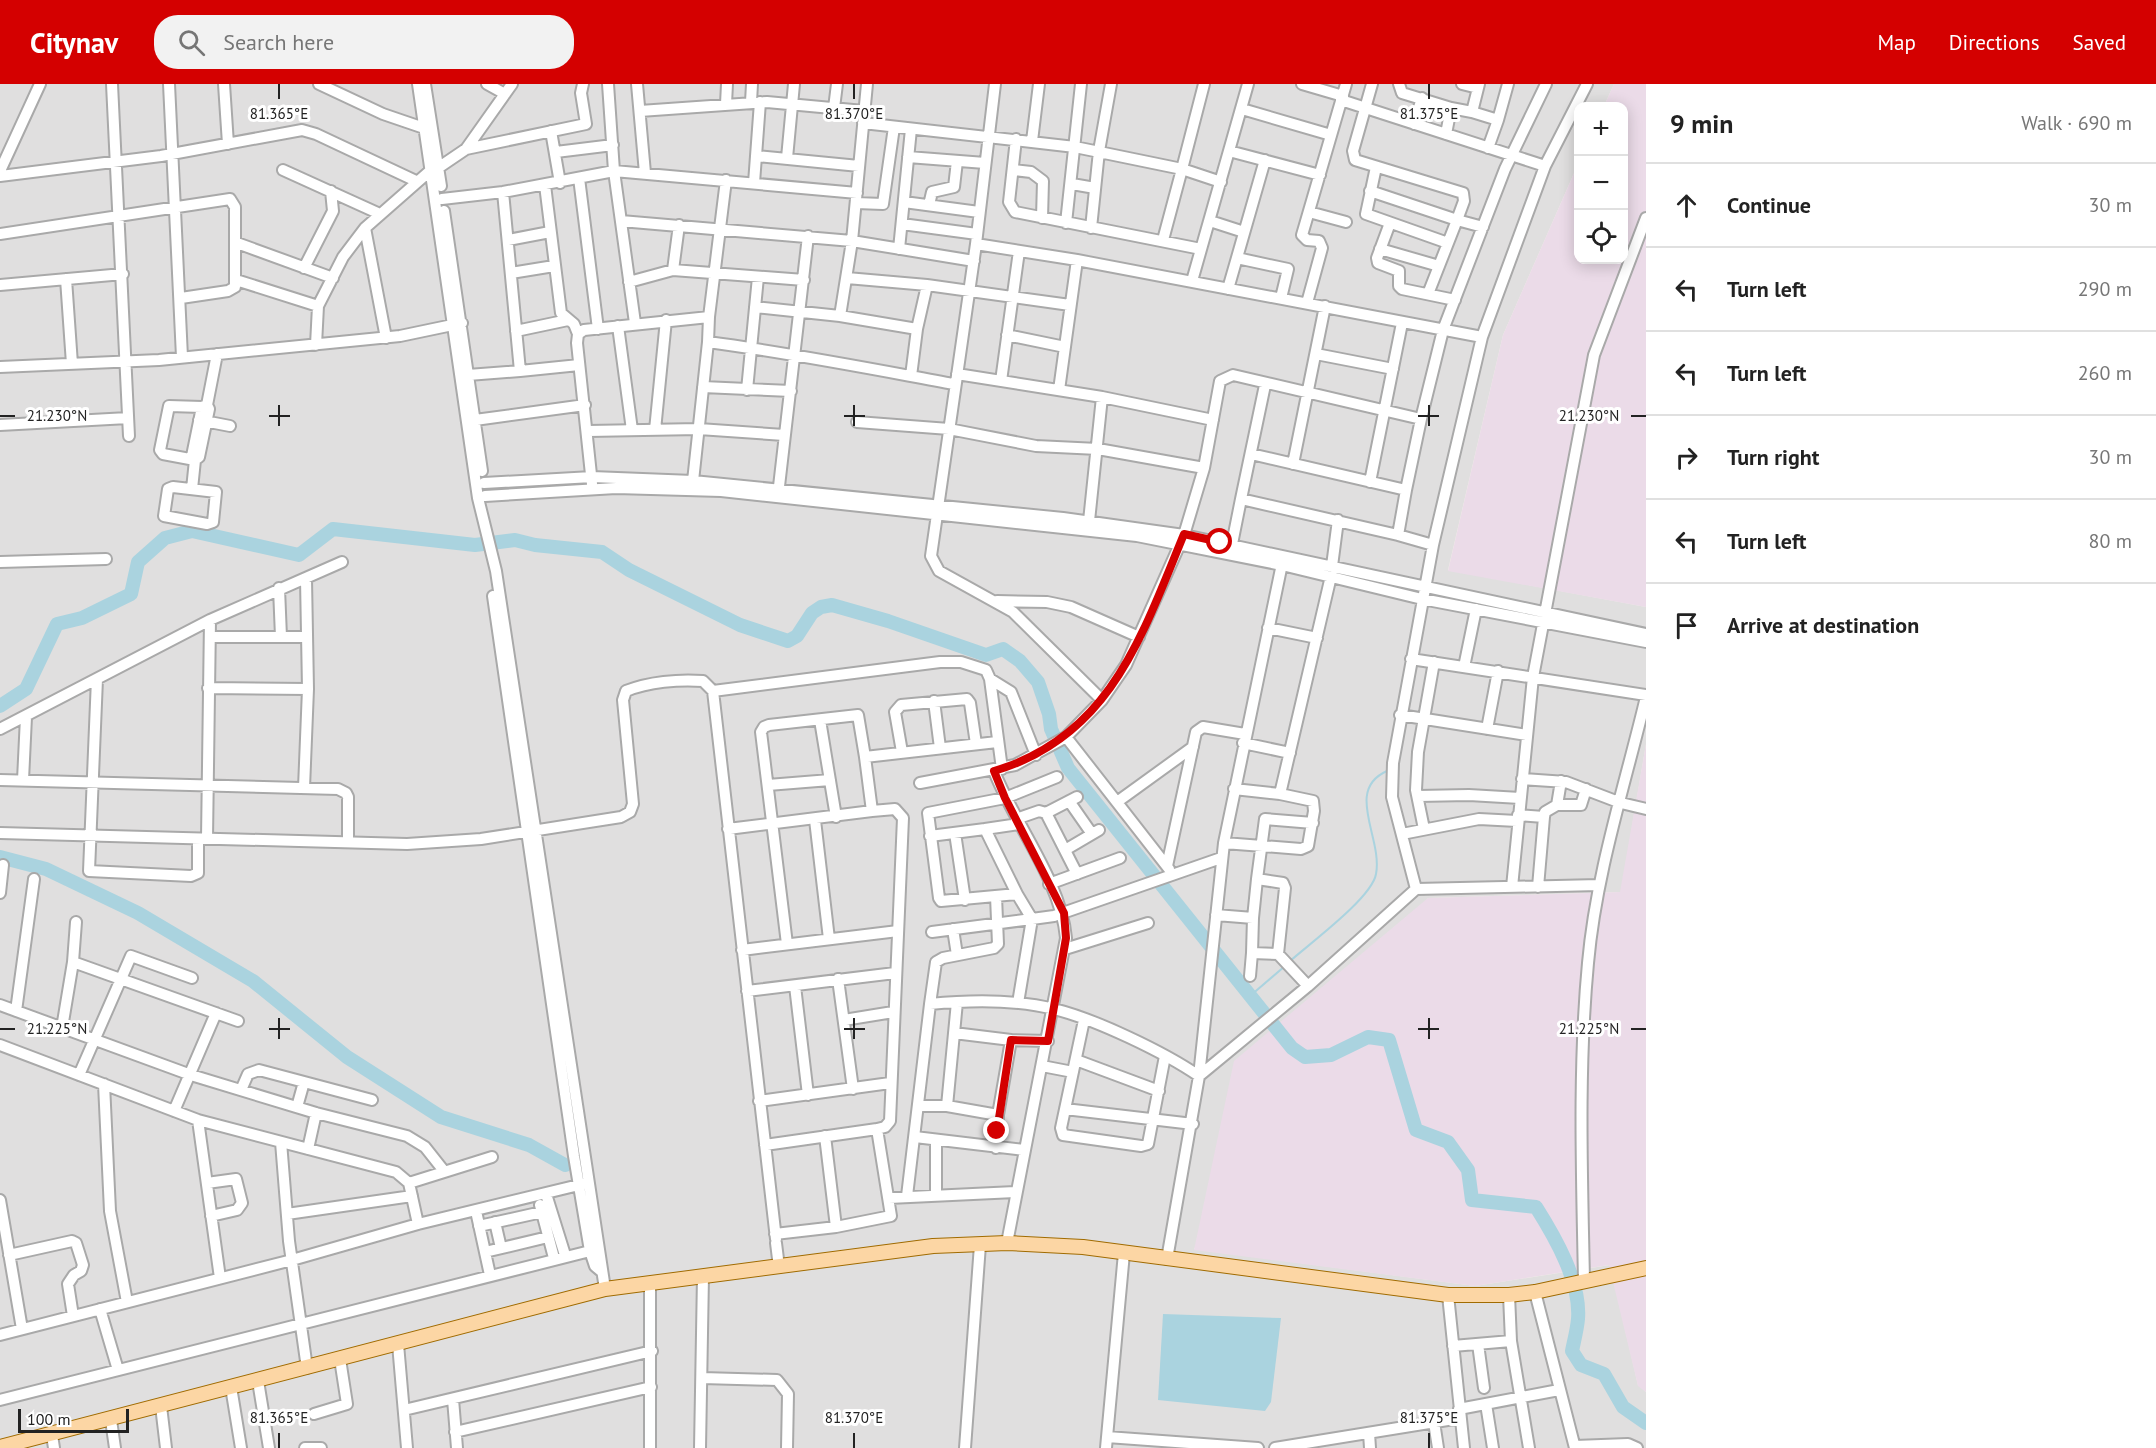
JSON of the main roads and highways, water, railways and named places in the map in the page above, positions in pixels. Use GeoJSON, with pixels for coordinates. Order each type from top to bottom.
{"type":"FeatureCollection","features":[{"type":"Feature","properties":{"kind":"main road"},"geometry":{"type":"LineString","coordinates":[[6,1447],[53,1442],[111,1420],[161,1406],[605,1289],[933,1246],[1007,1243],[1083,1247],[1448,1295],[1509,1295],[1535,1292],[1646,1268]]}},
{"type":"Feature","properties":{"kind":"water"},"geometry":{"type":"Polygon","coordinates":[[[1163,1314],[1281,1318],[1271,1402],[1265,1411],[1158,1400],[1163,1314]]]}},
{"type":"Feature","properties":{"kind":"waterway"},"geometry":{"type":"LineString","coordinates":[[0,706],[26,689],[57,624],[82,618],[131,594],[138,562],[165,538],[192,531],[299,555],[333,529],[475,545],[515,540],[535,545],[602,552],[629,570],[740,625],[788,641],[797,636],[812,613],[821,607],[832,605],[888,621],[986,655],[1003,649],[1020,661],[1038,682],[1049,714],[1051,729],[1068,768],[1292,1048],[1305,1057],[1331,1055],[1368,1037],[1389,1040],[1416,1130],[1448,1142],[1468,1170],[1472,1200],[1536,1207],[1565,1260],[1575,1290],[1578,1319],[1572,1351],[1581,1365],[1604,1374],[1623,1407],[1646,1423]]}},
{"type":"Feature","properties":{"kind":"waterway"},"geometry":{"type":"LineString","coordinates":[[1289,962],[1352,908],[1372,884],[1376,874],[1377,860],[1366,802],[1368,790],[1374,779],[1387,771]]}},
{"type":"Feature","properties":{"kind":"waterway"},"geometry":{"type":"LineString","coordinates":[[0,857],[46,869],[138,913],[253,981],[347,1057],[441,1117],[529,1145],[565,1165]]}},
{"type":"Feature","properties":{"kind":"waterway"},"geometry":{"type":"LineString","coordinates":[[1250,996],[1285,966]]}}]}
